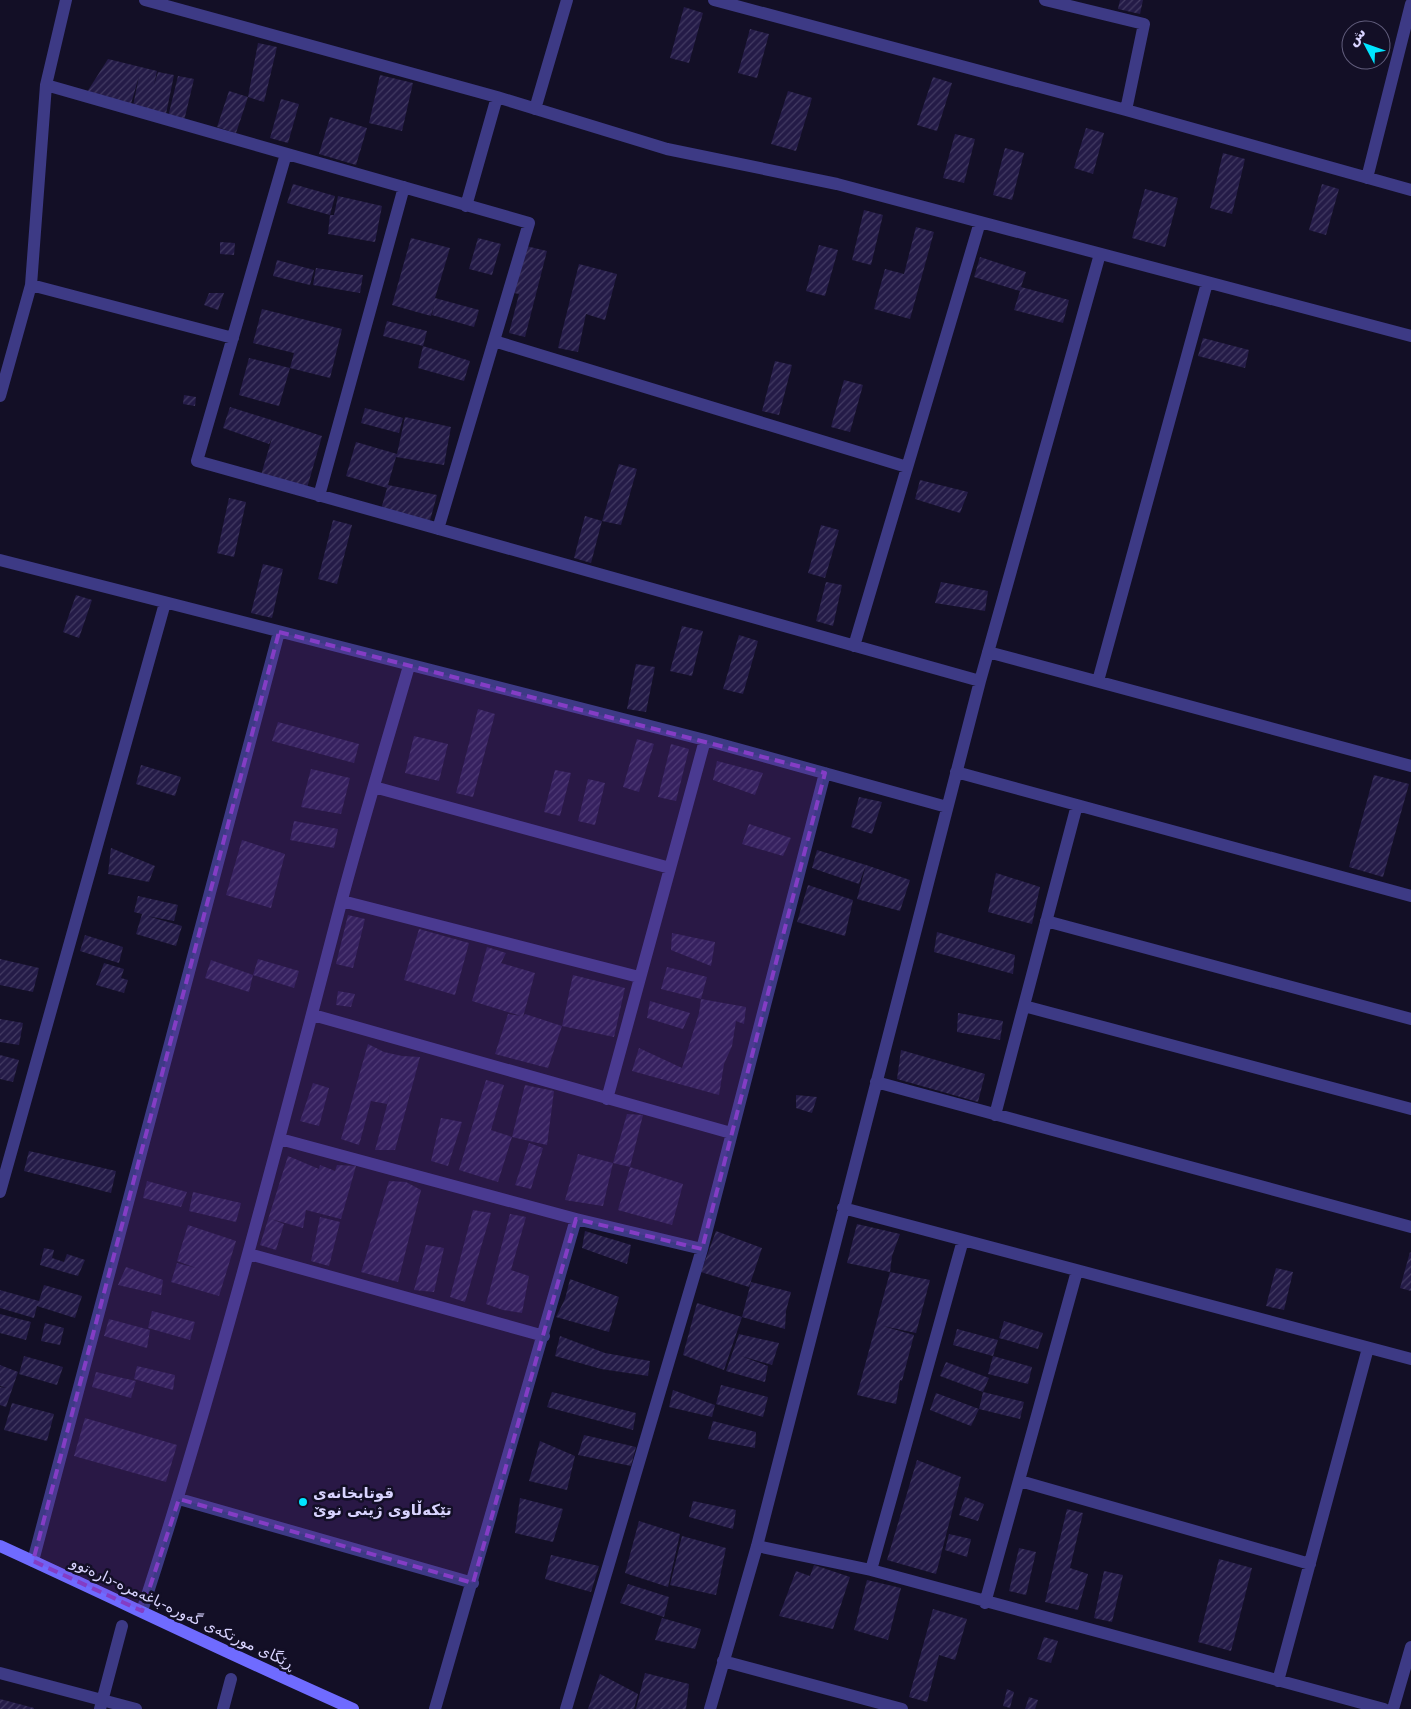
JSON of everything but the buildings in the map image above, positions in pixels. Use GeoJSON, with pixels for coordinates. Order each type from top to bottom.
{"type":"FeatureCollection","features":[{"type":"Feature","properties":{"kind":"street"},"geometry":{"type":"LineString","coordinates":[[0,396],[31,285],[46,85],[66,0]]}},
{"type":"Feature","properties":{"kind":"street"},"geometry":{"type":"LineString","coordinates":[[145,0],[497,97],[667,149],[837,184],[1411,336]]}},
{"type":"Feature","properties":{"kind":"street"},"geometry":{"type":"LineString","coordinates":[[535,108],[567,0]]}},
{"type":"Feature","properties":{"kind":"street"},"geometry":{"type":"LineString","coordinates":[[714,0],[1126,110],[1411,190]]}},
{"type":"Feature","properties":{"kind":"street"},"geometry":{"type":"LineString","coordinates":[[1045,0],[1144,24],[1126,110]]}},
{"type":"Feature","properties":{"kind":"street"},"geometry":{"type":"LineString","coordinates":[[1368,178],[1411,4]]}},
{"type":"Feature","properties":{"kind":"street"},"geometry":{"type":"LineString","coordinates":[[46,85],[529,223],[438,529]]}},
{"type":"Feature","properties":{"kind":"street"},"geometry":{"type":"LineString","coordinates":[[466,206],[497,97]]}},
{"type":"Feature","properties":{"kind":"street"},"geometry":{"type":"LineString","coordinates":[[286,154],[197,461],[980,681]]}},
{"type":"Feature","properties":{"kind":"street"},"geometry":{"type":"LineString","coordinates":[[319,496],[404,187]]}},
{"type":"Feature","properties":{"kind":"street"},"geometry":{"type":"LineString","coordinates":[[854,646],[980,222]]}},
{"type":"Feature","properties":{"kind":"street"},"geometry":{"type":"LineString","coordinates":[[710,1709],[757,1546],[980,681],[1100,254]]}},
{"type":"Feature","properties":{"kind":"street"},"geometry":{"type":"LineString","coordinates":[[1098,681],[1207,283]]}},
{"type":"Feature","properties":{"kind":"street"},"geometry":{"type":"LineString","coordinates":[[31,285],[232,338]]}},
{"type":"Feature","properties":{"kind":"street"},"geometry":{"type":"LineString","coordinates":[[494,340],[907,467]]}},
{"type":"Feature","properties":{"kind":"street"},"geometry":{"type":"LineString","coordinates":[[0,560],[409,666],[705,740],[947,807]]}},
{"type":"Feature","properties":{"kind":"street"},"geometry":{"type":"LineString","coordinates":[[0,1192],[165,602]]}},
{"type":"Feature","properties":{"kind":"street"},"geometry":{"type":"LineString","coordinates":[[33,1561],[279,632]]}},
{"type":"Feature","properties":{"kind":"street"},"geometry":{"type":"LineString","coordinates":[[988,652],[1411,766]]}},
{"type":"Feature","properties":{"kind":"street"},"geometry":{"type":"LineString","coordinates":[[142,1611],[178,1499],[249,1254],[342,901],[409,666]]}},
{"type":"Feature","properties":{"kind":"street"},"geometry":{"type":"LineString","coordinates":[[607,1099],[705,740]]}},
{"type":"Feature","properties":{"kind":"street"},"geometry":{"type":"LineString","coordinates":[[956,772],[1411,896]]}},
{"type":"Feature","properties":{"kind":"street"},"geometry":{"type":"LineString","coordinates":[[566,1709],[702,1249],[825,773]]}},
{"type":"Feature","properties":{"kind":"street"},"geometry":{"type":"LineString","coordinates":[[374,787],[670,868]]}},
{"type":"Feature","properties":{"kind":"street"},"geometry":{"type":"LineString","coordinates":[[995,1115],[1077,805]]}},
{"type":"Feature","properties":{"kind":"street"},"geometry":{"type":"LineString","coordinates":[[342,901],[639,977]]}},
{"type":"Feature","properties":{"kind":"street"},"geometry":{"type":"LineString","coordinates":[[1046,921],[1411,1019]]}},
{"type":"Feature","properties":{"kind":"street"},"geometry":{"type":"LineString","coordinates":[[1024,1006],[1411,1109]]}},
{"type":"Feature","properties":{"kind":"street"},"geometry":{"type":"LineString","coordinates":[[312,1015],[731,1133]]}},
{"type":"Feature","properties":{"kind":"street"},"geometry":{"type":"LineString","coordinates":[[876,1082],[1411,1227]]}},
{"type":"Feature","properties":{"kind":"street"},"geometry":{"type":"LineString","coordinates":[[280,1139],[576,1219],[702,1249]]}},
{"type":"Feature","properties":{"kind":"street"},"geometry":{"type":"LineString","coordinates":[[843,1208],[1411,1359]]}},
{"type":"Feature","properties":{"kind":"street"},"geometry":{"type":"LineString","coordinates":[[436,1709],[576,1219]]}},
{"type":"Feature","properties":{"kind":"street"},"geometry":{"type":"LineString","coordinates":[[871,1570],[963,1240]]}},
{"type":"Feature","properties":{"kind":"street"},"geometry":{"type":"LineString","coordinates":[[249,1254],[544,1336]]}},
{"type":"Feature","properties":{"kind":"street"},"geometry":{"type":"LineString","coordinates":[[986,1603],[1077,1270]]}},
{"type":"Feature","properties":{"kind":"street"},"geometry":{"type":"LineString","coordinates":[[1278,1681],[1368,1348]]}},
{"type":"Feature","properties":{"kind":"street"},"geometry":{"type":"LineString","coordinates":[[1020,1481],[1310,1564]]}},
{"type":"Feature","properties":{"kind":"street"},"geometry":{"type":"LineString","coordinates":[[178,1499],[473,1582]]}},
{"type":"Feature","properties":{"kind":"street","name":"ڕێگای مورتکەی گەورە-باغەمرە-دارەتوو"},"geometry":{"type":"LineString","coordinates":[[0,1546],[142,1611],[242,1660],[354,1709]]}},
{"type":"Feature","properties":{"kind":"street"},"geometry":{"type":"LineString","coordinates":[[757,1546],[871,1570],[986,1603],[1384,1709]]}},
{"type":"Feature","properties":{"kind":"street"},"geometry":{"type":"LineString","coordinates":[[101,1705],[122,1626]]}},
{"type":"Feature","properties":{"kind":"street"},"geometry":{"type":"LineString","coordinates":[[1393,1709],[1411,1647]]}},
{"type":"Feature","properties":{"kind":"street"},"geometry":{"type":"LineString","coordinates":[[723,1661],[902,1709]]}},
{"type":"Feature","properties":{"kind":"street"},"geometry":{"type":"LineString","coordinates":[[0,1673],[101,1705],[136,1709]]}},
{"type":"Feature","properties":{"kind":"street"},"geometry":{"type":"LineString","coordinates":[[223,1709],[231,1679]]}},
{"type":"Feature","properties":{"kind":"highlighted area"},"geometry":{"type":"Polygon","coordinates":[[[279,632],[825,773],[702,1249],[576,1219],[473,1583],[179,1499],[142,1611],[33,1561],[279,632]]]}},
{"type":"Feature","properties":{"kind":"place","name":"قوتابخانەی تێکەڵاوی ژینی نوێ"},"geometry":{"type":"Point","coordinates":[303,1502]}}]}
